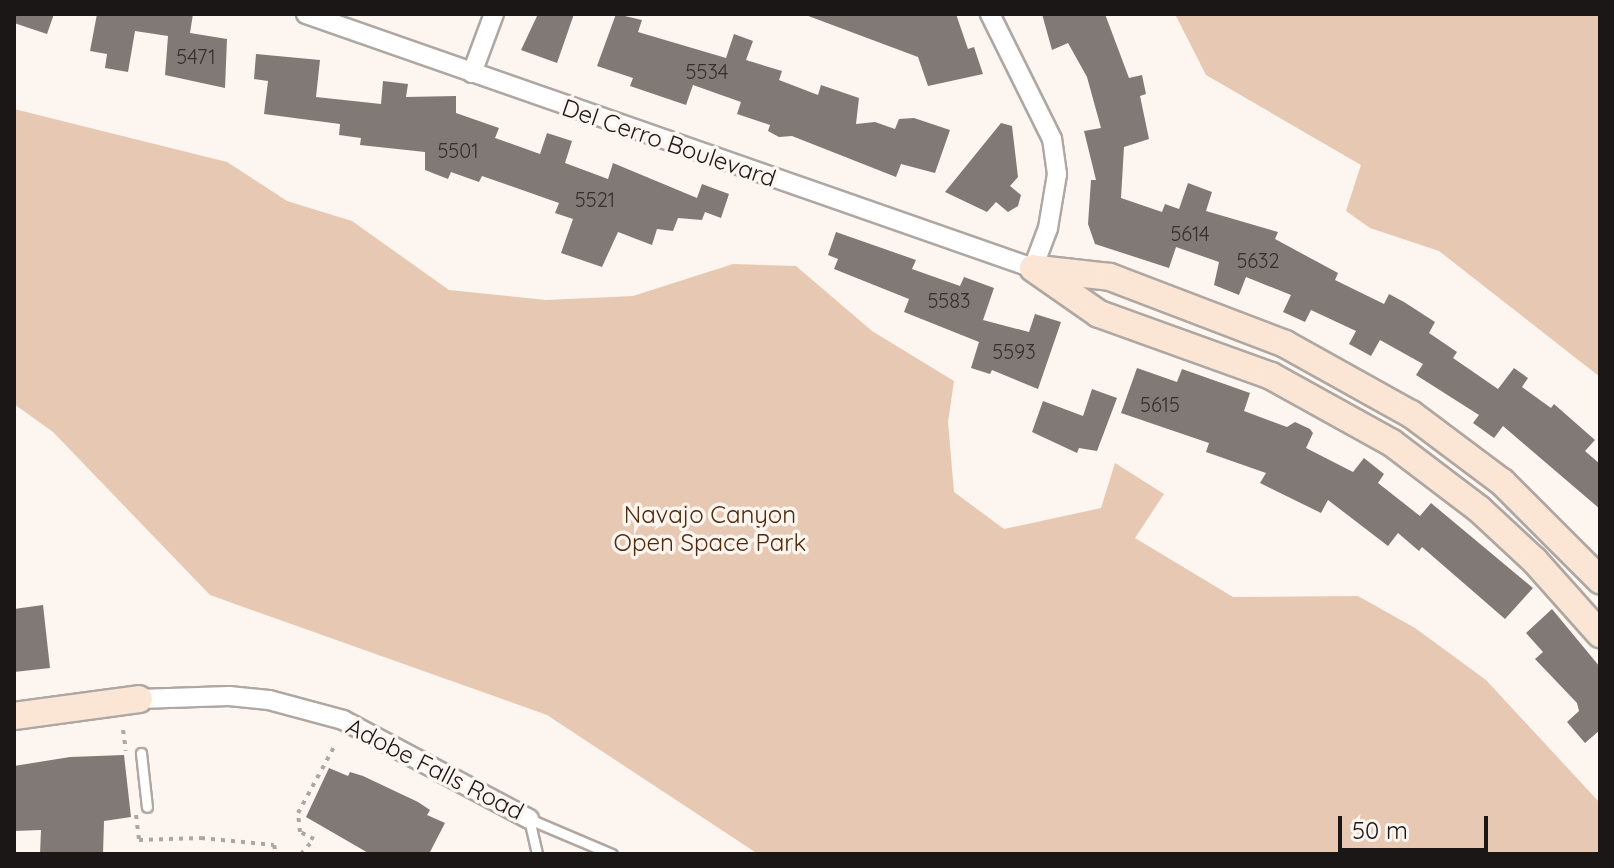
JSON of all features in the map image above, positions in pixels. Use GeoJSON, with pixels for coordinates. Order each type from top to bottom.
{"type":"FeatureCollection","features":[{"type":"Feature","properties":{"kind":"street","name":"Del Cerro Boulevard"},"geometry":{"type":"LineString","coordinates":[[306,14],[1033,268],[1110,277],[1285,344],[1434,431],[1502,482],[1600,580]]}},
{"type":"Feature","properties":{"kind":"street"},"geometry":{"type":"LineString","coordinates":[[472,73],[494,14]]}},
{"type":"Feature","properties":{"kind":"street"},"geometry":{"type":"LineString","coordinates":[[990,14],[1052,139],[1056,163],[1048,228],[1033,268]]}},
{"type":"Feature","properties":{"kind":"street","name":"Del Cerro Boulevard"},"geometry":{"type":"LineString","coordinates":[[1033,268],[1099,314],[1271,376],[1392,443],[1479,509],[1535,561],[1600,634]]}},
{"type":"Feature","properties":{"kind":"street","name":"Adobe Falls Road"},"geometry":{"type":"LineString","coordinates":[[14,716],[139,699],[229,696],[269,700],[343,720],[529,819]]}},
{"type":"Feature","properties":{"kind":"lane"},"geometry":{"type":"LineString","coordinates":[[141,753],[147,807]]}},
{"type":"Feature","properties":{"kind":"lane"},"geometry":{"type":"LineString","coordinates":[[529,819],[537,854]]}},
{"type":"Feature","properties":{"kind":"lane","name":"Adobe Falls Road"},"geometry":{"type":"LineString","coordinates":[[529,819],[612,854]]}},
{"type":"Feature","properties":{"kind":"path"},"geometry":{"type":"LineString","coordinates":[[123,730],[128,761]]}},
{"type":"Feature","properties":{"kind":"path"},"geometry":{"type":"LineString","coordinates":[[301,854],[314,839],[300,832],[298,813],[334,747]]}},
{"type":"Feature","properties":{"kind":"path"},"geometry":{"type":"LineString","coordinates":[[135,808],[139,840],[201,838],[274,845],[276,854]]}},
{"type":"Feature","properties":{"kind":"green space"},"geometry":{"type":"Polygon","coordinates":[[[1175,14],[1600,14],[1600,377],[1439,251],[1370,228],[1346,211],[1361,165],[1206,75],[1175,14]]]}},
{"type":"Feature","properties":{"kind":"green space","name":"Navajo Canyon Open Space Park"},"geometry":{"type":"Polygon","coordinates":[[[14,109],[227,162],[287,201],[352,221],[449,290],[546,300],[633,296],[733,264],[796,266],[872,331],[954,381],[948,422],[954,492],[1004,529],[1101,508],[1115,463],[1164,494],[1135,538],[1233,597],[1358,596],[1415,628],[1486,680],[1600,803],[1600,854],[758,854],[547,715],[210,595],[53,432],[14,404],[14,109]]]}},
{"type":"Feature","properties":{"kind":"building"},"geometry":{"type":"Polygon","coordinates":[[[14,14],[54,14],[47,34],[14,23],[14,14]]]}},
{"type":"Feature","properties":{"kind":"building"},"geometry":{"type":"Polygon","coordinates":[[[97,14],[193,14],[190,33],[227,39],[225,88],[165,75],[168,36],[135,31],[128,72],[105,68],[107,54],[90,51],[97,14]]]}},
{"type":"Feature","properties":{"kind":"building"},"geometry":{"type":"Polygon","coordinates":[[[538,14],[574,14],[557,63],[521,50],[538,14]]]}},
{"type":"Feature","properties":{"kind":"building"},"geometry":{"type":"Polygon","coordinates":[[[616,14],[642,20],[638,32],[726,58],[734,34],[753,41],[746,60],[782,71],[779,80],[818,95],[821,85],[859,98],[856,124],[875,122],[895,129],[899,119],[914,118],[950,130],[935,173],[901,164],[896,177],[792,136],[779,137],[768,131],[770,125],[737,114],[741,102],[693,85],[686,105],[630,86],[633,78],[597,66],[616,14]]]}},
{"type":"Feature","properties":{"kind":"building"},"geometry":{"type":"Polygon","coordinates":[[[803,14],[956,14],[968,49],[974,47],[983,74],[928,86],[918,57],[803,14]]]}},
{"type":"Feature","properties":{"kind":"building"},"geometry":{"type":"Polygon","coordinates":[[[1042,14],[1105,14],[1129,78],[1142,75],[1146,94],[1140,96],[1149,139],[1124,147],[1121,198],[1162,212],[1165,204],[1179,209],[1188,183],[1212,192],[1206,211],[1278,232],[1275,239],[1338,273],[1335,280],[1384,304],[1389,294],[1435,322],[1429,333],[1457,352],[1453,358],[1498,389],[1514,368],[1528,378],[1522,387],[1551,408],[1554,404],[1595,440],[1585,451],[1600,464],[1600,509],[1503,426],[1494,438],[1473,423],[1479,415],[1416,375],[1423,364],[1380,340],[1371,356],[1349,344],[1356,331],[1311,310],[1305,322],[1283,312],[1291,295],[1246,277],[1239,295],[1214,285],[1219,262],[1176,247],[1169,268],[1095,244],[1088,224],[1091,180],[1096,180],[1084,131],[1101,128],[1087,77],[1068,43],[1052,50],[1042,14]]]}},
{"type":"Feature","properties":{"kind":"building"},"geometry":{"type":"Polygon","coordinates":[[[256,54],[320,60],[316,97],[381,104],[383,81],[408,84],[406,97],[456,96],[456,113],[499,128],[495,138],[540,154],[547,133],[572,141],[565,163],[608,179],[613,163],[697,198],[702,184],[729,194],[721,218],[705,212],[702,220],[678,218],[673,231],[657,229],[652,245],[618,232],[602,267],[561,253],[573,219],[555,213],[559,203],[482,176],[479,182],[451,172],[448,179],[425,170],[425,152],[360,145],[361,138],[339,135],[340,124],[264,114],[268,81],[254,79],[256,54]]]}},
{"type":"Feature","properties":{"kind":"building"},"geometry":{"type":"Polygon","coordinates":[[[1001,123],[1012,126],[1018,177],[1010,186],[1021,195],[1018,206],[1008,212],[996,202],[987,212],[945,192],[1001,123]]]}},
{"type":"Feature","properties":{"kind":"building"},"geometry":{"type":"Polygon","coordinates":[[[836,232],[916,260],[912,269],[960,286],[964,277],[994,288],[983,320],[1029,332],[1035,314],[1061,322],[1038,389],[992,370],[990,374],[971,368],[979,342],[904,312],[909,299],[834,269],[838,259],[828,255],[836,232]]]}},
{"type":"Feature","properties":{"kind":"building"},"geometry":{"type":"Polygon","coordinates":[[[1137,368],[1177,382],[1182,369],[1250,393],[1244,411],[1287,427],[1295,422],[1310,429],[1313,433],[1306,448],[1353,472],[1364,458],[1384,474],[1378,483],[1420,516],[1431,503],[1533,588],[1505,619],[1422,547],[1419,551],[1398,533],[1388,546],[1328,500],[1321,513],[1260,483],[1266,473],[1206,452],[1209,443],[1121,413],[1137,368]]]}},
{"type":"Feature","properties":{"kind":"building"},"geometry":{"type":"Polygon","coordinates":[[[1092,389],[1117,398],[1097,451],[1079,448],[1077,453],[1032,432],[1043,401],[1083,416],[1092,389]]]}},
{"type":"Feature","properties":{"kind":"building"},"geometry":{"type":"Polygon","coordinates":[[[43,605],[50,668],[14,672],[14,609],[43,605]]]}},
{"type":"Feature","properties":{"kind":"building"},"geometry":{"type":"Polygon","coordinates":[[[1552,609],[1600,667],[1600,730],[1585,743],[1567,722],[1579,711],[1577,703],[1535,659],[1543,652],[1526,633],[1552,609]]]}},
{"type":"Feature","properties":{"kind":"building"},"geometry":{"type":"Polygon","coordinates":[[[124,755],[131,817],[104,821],[103,854],[40,854],[41,830],[14,831],[14,766],[70,757],[124,755]]]}},
{"type":"Feature","properties":{"kind":"building"},"geometry":{"type":"Polygon","coordinates":[[[329,768],[348,776],[350,772],[363,776],[430,810],[427,815],[445,823],[429,854],[370,854],[306,817],[329,768]]]}}]}
